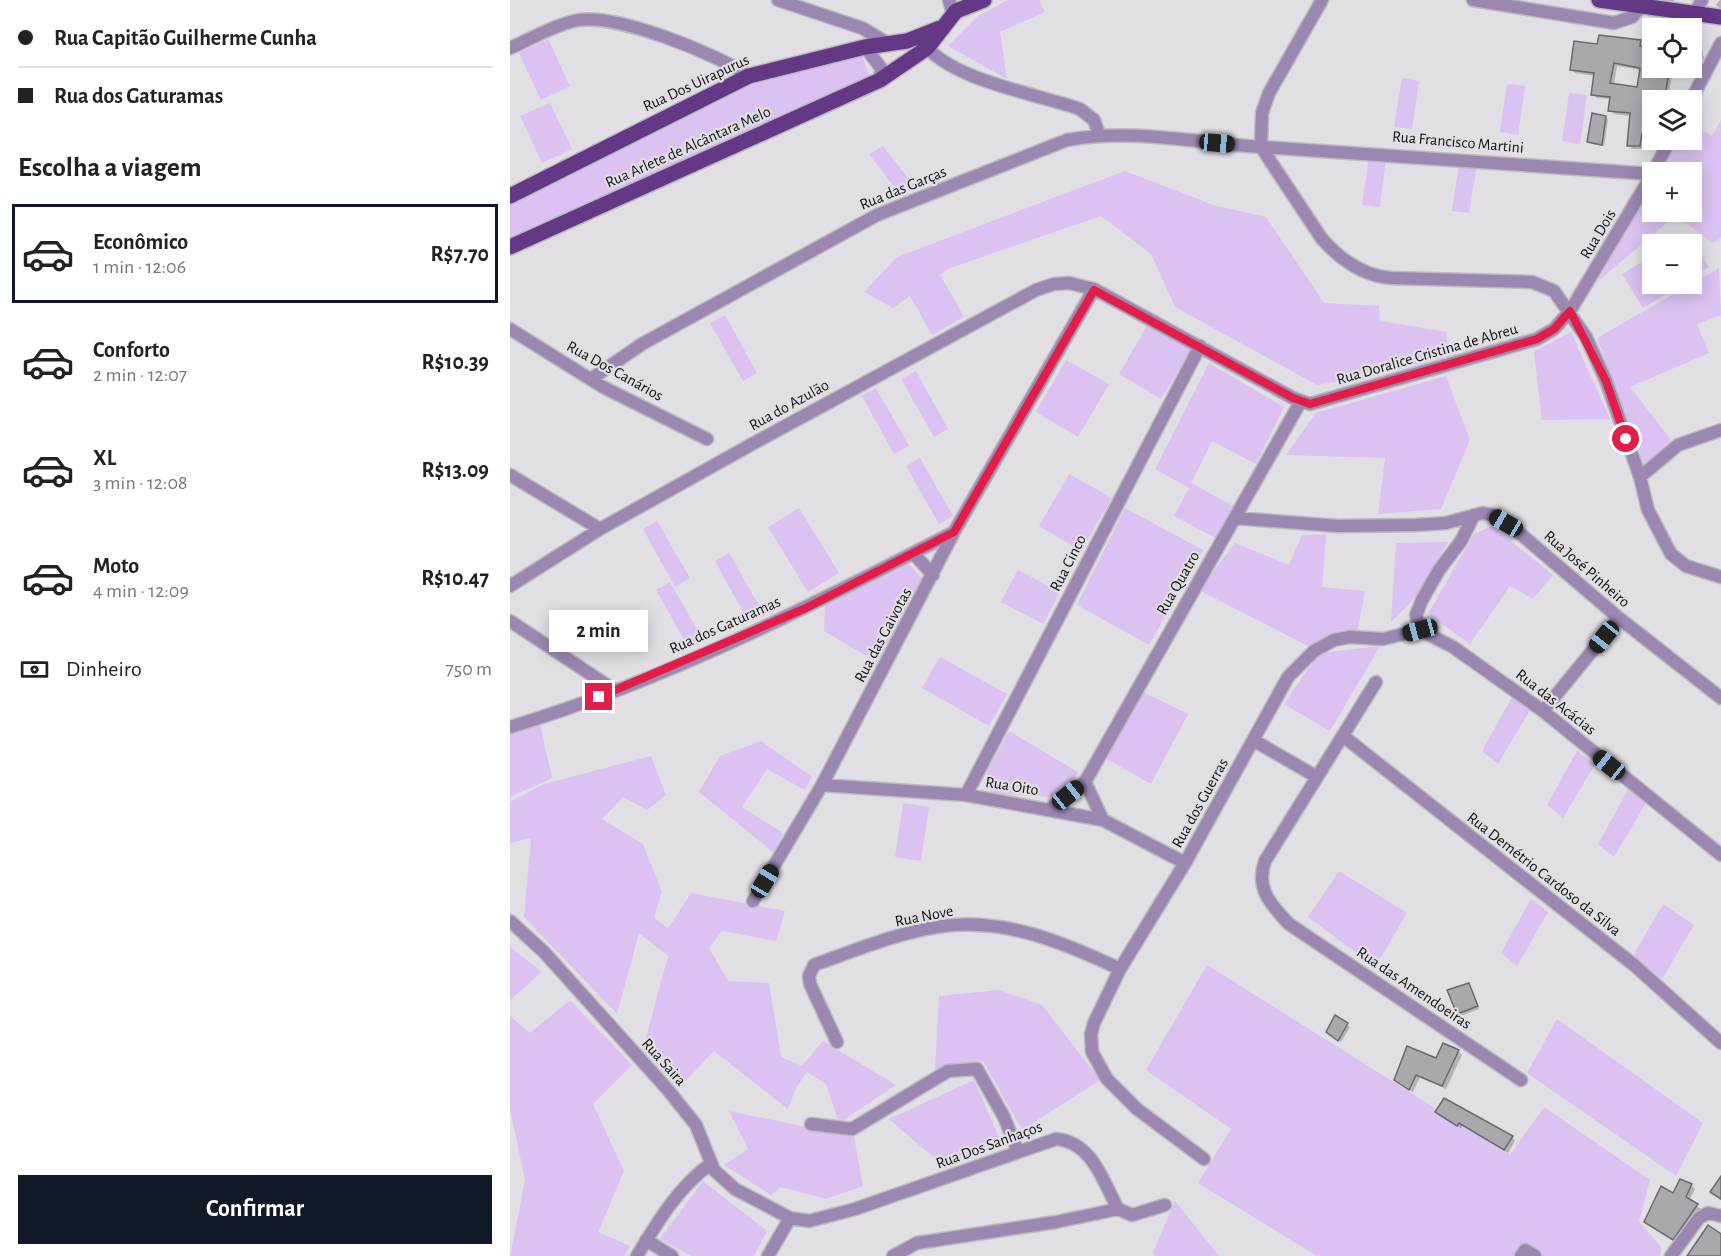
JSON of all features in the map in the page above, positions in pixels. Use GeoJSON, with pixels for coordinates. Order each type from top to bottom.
{"type":"FeatureCollection","features":[{"type":"Feature","properties":{"kind":"main road"},"geometry":{"type":"LineString","coordinates":[[953,6],[984,0]]}},
{"type":"Feature","properties":{"kind":"main road"},"geometry":{"type":"LineString","coordinates":[[1599,0],[1641,7],[1698,7],[1721,17]]}},
{"type":"Feature","properties":{"kind":"main road","name":"Rua Dos Uirapurus"},"geometry":{"type":"LineString","coordinates":[[510,196],[749,76],[865,47],[887,43],[923,43],[944,27],[953,6]]}},
{"type":"Feature","properties":{"kind":"main road","name":"Rua Arlete de Alcântara Melo"},"geometry":{"type":"LineString","coordinates":[[510,247],[880,80],[923,43]]}},
{"type":"Feature","properties":{"kind":"street"},"geometry":{"type":"LineString","coordinates":[[778,0],[862,28],[887,43]]}},
{"type":"Feature","properties":{"kind":"street"},"geometry":{"type":"LineString","coordinates":[[1322,0],[1269,93],[1263,112],[1261,147],[1328,245],[1368,274],[1391,278],[1532,282],[1554,291],[1570,311],[1606,381],[1640,477],[1648,510],[1671,554],[1686,566],[1721,577]]}},
{"type":"Feature","properties":{"kind":"street"},"geometry":{"type":"LineString","coordinates":[[1473,0],[1614,23],[1632,18],[1641,7]]}},
{"type":"Feature","properties":{"kind":"street"},"geometry":{"type":"LineString","coordinates":[[510,48],[564,24],[593,18],[641,30],[698,51],[721,60],[749,76]]}},
{"type":"Feature","properties":{"kind":"street"},"geometry":{"type":"LineString","coordinates":[[923,43],[977,78],[1080,109],[1094,120],[1099,134]]}},
{"type":"Feature","properties":{"kind":"street"},"geometry":{"type":"LineString","coordinates":[[1696,90],[1721,43]]}},
{"type":"Feature","properties":{"kind":"street"},"geometry":{"type":"LineString","coordinates":[[865,47],[881,68],[880,80]]}},
{"type":"Feature","properties":{"kind":"street","name":"Rua das Garças"},"geometry":{"type":"LineString","coordinates":[[591,380],[642,344],[876,215],[1048,147],[1099,134],[1128,134],[1261,147]]}},
{"type":"Feature","properties":{"kind":"street","name":"Rua Francisco Martini"},"geometry":{"type":"LineString","coordinates":[[1261,147],[1366,151],[1642,172]]}},
{"type":"Feature","properties":{"kind":"street","name":"Rua Dois"},"geometry":{"type":"LineString","coordinates":[[1570,311],[1642,191]]}},
{"type":"Feature","properties":{"kind":"street","name":"Rua do Azulão"},"geometry":{"type":"LineString","coordinates":[[510,586],[600,529],[1036,290],[1054,284],[1069,283],[1094,290]]}},
{"type":"Feature","properties":{"kind":"street"},"geometry":{"type":"LineString","coordinates":[[1094,290],[1301,402]]}},
{"type":"Feature","properties":{"kind":"street","name":"Rua das Gaivotas"},"geometry":{"type":"LineString","coordinates":[[753,901],[822,785],[954,532],[1094,290]]}},
{"type":"Feature","properties":{"kind":"street","name":"Rua Doralice Cristina de Abreu"},"geometry":{"type":"LineString","coordinates":[[1301,402],[1318,402],[1529,342],[1554,329],[1570,311]]}},
{"type":"Feature","properties":{"kind":"street","name":"Rua Dos Canários"},"geometry":{"type":"LineString","coordinates":[[510,329],[591,380],[707,439]]}},
{"type":"Feature","properties":{"kind":"street","name":"Rua Cinco"},"geometry":{"type":"LineString","coordinates":[[966,795],[1200,346]]}},
{"type":"Feature","properties":{"kind":"street","name":"Rua Quatro"},"geometry":{"type":"LineString","coordinates":[[1050,809],[1085,782],[1301,402]]}},
{"type":"Feature","properties":{"kind":"street"},"geometry":{"type":"LineString","coordinates":[[1640,477],[1678,445],[1721,430]]}},
{"type":"Feature","properties":{"kind":"street"},"geometry":{"type":"LineString","coordinates":[[510,475],[600,529]]}},
{"type":"Feature","properties":{"kind":"street"},"geometry":{"type":"LineString","coordinates":[[1420,630],[1416,615],[1422,600],[1439,570],[1461,541],[1474,515]]}},
{"type":"Feature","properties":{"kind":"street","name":"Rua José Pinheiro"},"geometry":{"type":"LineString","coordinates":[[1235,518],[1338,526],[1446,523],[1474,515],[1492,515],[1506,523],[1619,618],[1721,698]]}},
{"type":"Feature","properties":{"kind":"street","name":"Rua dos Gaturamas"},"geometry":{"type":"LineString","coordinates":[[510,728],[616,691],[806,608],[954,532]]}},
{"type":"Feature","properties":{"kind":"street"},"geometry":{"type":"LineString","coordinates":[[913,553],[933,575]]}},
{"type":"Feature","properties":{"kind":"street"},"geometry":{"type":"LineString","coordinates":[[1543,711],[1619,618]]}},
{"type":"Feature","properties":{"kind":"street"},"geometry":{"type":"LineString","coordinates":[[510,621],[616,691]]}},
{"type":"Feature","properties":{"kind":"street","name":"Rua das Acácias"},"geometry":{"type":"LineString","coordinates":[[1420,630],[1461,652],[1543,711],[1721,855]]}},
{"type":"Feature","properties":{"kind":"street","name":"Rua dos Guerras"},"geometry":{"type":"LineString","coordinates":[[1204,1159],[1119,1092],[1094,1060],[1090,1043],[1094,1023],[1120,969],[1185,863],[1288,677],[1303,660],[1324,645],[1350,636],[1383,639],[1420,630]]}},
{"type":"Feature","properties":{"kind":"street","name":"Rua das Amendoeiras"},"geometry":{"type":"LineString","coordinates":[[1376,682],[1265,861],[1261,873],[1268,902],[1289,924],[1521,1080]]}},
{"type":"Feature","properties":{"kind":"street","name":"Rua Demétrio Cardoso da Silva"},"geometry":{"type":"LineString","coordinates":[[1343,736],[1634,965],[1721,1043]]}},
{"type":"Feature","properties":{"kind":"street"},"geometry":{"type":"LineString","coordinates":[[1253,741],[1317,777]]}},
{"type":"Feature","properties":{"kind":"street"},"geometry":{"type":"LineString","coordinates":[[1085,782],[1103,820]]}},
{"type":"Feature","properties":{"kind":"street","name":"Rua Oito"},"geometry":{"type":"LineString","coordinates":[[822,785],[966,795],[1103,820],[1185,863]]}},
{"type":"Feature","properties":{"kind":"street","name":"Rua Saira"},"geometry":{"type":"LineString","coordinates":[[510,921],[544,952],[668,1090],[696,1125],[710,1164],[735,1189],[790,1218]]}},
{"type":"Feature","properties":{"kind":"street","name":"Rua Nove"},"geometry":{"type":"LineString","coordinates":[[837,1042],[810,984],[809,976],[814,964],[920,932],[950,926],[1003,927],[1077,949],[1120,969]]}},
{"type":"Feature","properties":{"kind":"street"},"geometry":{"type":"LineString","coordinates":[[811,1124],[852,1129],[948,1071],[977,1069],[1004,1117],[1018,1152]]}},
{"type":"Feature","properties":{"kind":"street","name":"Rua Dos Sanhaços"},"geometry":{"type":"LineString","coordinates":[[790,1218],[808,1221],[855,1209],[1056,1139],[1072,1143],[1095,1164],[1118,1209]]}},
{"type":"Feature","properties":{"kind":"street"},"geometry":{"type":"LineString","coordinates":[[637,1256],[670,1201],[689,1179],[710,1164]]}},
{"type":"Feature","properties":{"kind":"street"},"geometry":{"type":"LineString","coordinates":[[893,1256],[906,1248],[925,1242],[1056,1222],[1118,1209],[1132,1215],[1165,1205]]}},
{"type":"Feature","properties":{"kind":"street"},"geometry":{"type":"LineString","coordinates":[[1671,1256],[1699,1218],[1708,1213],[1721,1216]]}},
{"type":"Feature","properties":{"kind":"street"},"geometry":{"type":"LineString","coordinates":[[768,1256],[790,1218]]}},
{"type":"Feature","properties":{"kind":"street"},"geometry":{"type":"LineString","coordinates":[[646,1240],[672,1256]]}},
{"type":"Feature","properties":{"kind":"shaded area"},"geometry":{"type":"Polygon","coordinates":[[[1008,0],[1039,0],[1045,12],[1000,32],[1007,79],[948,46],[978,16],[1008,0]]]}},
{"type":"Feature","properties":{"kind":"shaded area"},"geometry":{"type":"Polygon","coordinates":[[[548,39],[570,86],[541,100],[519,53],[548,39]]]}},
{"type":"Feature","properties":{"kind":"shaded area"},"geometry":{"type":"Polygon","coordinates":[[[861,54],[871,79],[510,242],[510,202],[752,85],[861,54]]]}},
{"type":"Feature","properties":{"kind":"shaded area"},"geometry":{"type":"Polygon","coordinates":[[[1402,78],[1419,81],[1412,129],[1394,127],[1402,78]]]}},
{"type":"Feature","properties":{"kind":"shaded area"},"geometry":{"type":"Polygon","coordinates":[[[1507,84],[1525,86],[1518,135],[1500,132],[1507,84]]]}},
{"type":"Feature","properties":{"kind":"shaded area"},"geometry":{"type":"Polygon","coordinates":[[[1569,93],[1587,95],[1580,144],[1562,141],[1569,93]]]}},
{"type":"Feature","properties":{"kind":"shaded area"},"geometry":{"type":"Polygon","coordinates":[[[550,103],[572,149],[542,163],[520,116],[550,103]]]}},
{"type":"Feature","properties":{"kind":"shaded area"},"geometry":{"type":"Polygon","coordinates":[[[1721,120],[1721,238],[1712,243],[1685,222],[1702,222],[1702,162],[1663,162],[1670,150],[1702,150],[1702,130],[1712,136],[1721,120]]]}},
{"type":"Feature","properties":{"kind":"shaded area"},"geometry":{"type":"Polygon","coordinates":[[[883,146],[914,186],[898,192],[869,154],[883,146]]]}},
{"type":"Feature","properties":{"kind":"shaded area"},"geometry":{"type":"Polygon","coordinates":[[[1369,156],[1386,159],[1380,207],[1362,205],[1369,156]]]}},
{"type":"Feature","properties":{"kind":"shaded area"},"geometry":{"type":"Polygon","coordinates":[[[1459,163],[1477,165],[1469,213],[1452,211],[1459,163]]]}},
{"type":"Feature","properties":{"kind":"shaded area"},"geometry":{"type":"Polygon","coordinates":[[[1125,171],[1216,206],[1266,217],[1324,303],[1379,306],[1380,321],[1446,332],[1448,356],[1379,375],[1317,385],[1175,307],[1151,254],[1101,216],[950,268],[937,277],[941,276],[964,317],[932,335],[910,296],[893,308],[864,292],[897,257],[1125,171]]]}},
{"type":"Feature","properties":{"kind":"shaded area"},"geometry":{"type":"Polygon","coordinates":[[[1642,200],[1642,222],[1668,222],[1654,234],[1642,234],[1642,244],[1597,282],[1642,200]]]}},
{"type":"Feature","properties":{"kind":"shaded area"},"geometry":{"type":"Polygon","coordinates":[[[1702,256],[1709,267],[1702,271],[1702,256]]]}},
{"type":"Feature","properties":{"kind":"shaded area"},"geometry":{"type":"Polygon","coordinates":[[[1642,262],[1642,294],[1666,294],[1643,308],[1622,274],[1642,262]]]}},
{"type":"Feature","properties":{"kind":"shaded area"},"geometry":{"type":"Polygon","coordinates":[[[1719,268],[1721,315],[1697,324],[1709,353],[1630,387],[1671,440],[1644,464],[1597,338],[1674,294],[1702,294],[1702,278],[1719,268]]]}},
{"type":"Feature","properties":{"kind":"shaded area"},"geometry":{"type":"Polygon","coordinates":[[[725,315],[757,373],[743,381],[710,323],[725,315]]]}},
{"type":"Feature","properties":{"kind":"shaded area"},"geometry":{"type":"Polygon","coordinates":[[[1149,322],[1193,346],[1161,399],[1119,374],[1149,322]]]}},
{"type":"Feature","properties":{"kind":"shaded area"},"geometry":{"type":"Polygon","coordinates":[[[1571,332],[1610,419],[1542,420],[1534,352],[1571,332]]]}},
{"type":"Feature","properties":{"kind":"shaded area"},"geometry":{"type":"Polygon","coordinates":[[[1066,360],[1109,384],[1078,437],[1036,412],[1066,360]]]}},
{"type":"Feature","properties":{"kind":"shaded area"},"geometry":{"type":"Polygon","coordinates":[[[1209,363],[1284,407],[1256,464],[1212,441],[1191,483],[1233,506],[1216,538],[1174,516],[1189,488],[1155,469],[1209,363]]]}},
{"type":"Feature","properties":{"kind":"shaded area"},"geometry":{"type":"Polygon","coordinates":[[[916,371],[948,429],[934,437],[901,379],[916,371]]]}},
{"type":"Feature","properties":{"kind":"shaded area"},"geometry":{"type":"Polygon","coordinates":[[[1446,376],[1470,440],[1441,509],[1378,514],[1385,458],[1286,455],[1316,413],[1446,376]]]}},
{"type":"Feature","properties":{"kind":"shaded area"},"geometry":{"type":"Polygon","coordinates":[[[876,388],[909,446],[894,454],[862,396],[876,388]]]}},
{"type":"Feature","properties":{"kind":"shaded area"},"geometry":{"type":"Polygon","coordinates":[[[920,458],[953,516],[939,524],[906,466],[920,458]]]}},
{"type":"Feature","properties":{"kind":"shaded area"},"geometry":{"type":"Polygon","coordinates":[[[1069,474],[1112,498],[1081,551],[1039,526],[1069,474]]]}},
{"type":"Feature","properties":{"kind":"shaded area"},"geometry":{"type":"Polygon","coordinates":[[[799,508],[839,573],[808,592],[768,527],[799,508]]]}},
{"type":"Feature","properties":{"kind":"shaded area"},"geometry":{"type":"Polygon","coordinates":[[[1125,508],[1203,550],[1149,645],[1077,605],[1125,508]]]}},
{"type":"Feature","properties":{"kind":"shaded area"},"geometry":{"type":"Polygon","coordinates":[[[657,521],[690,578],[675,587],[643,529],[657,521]]]}},
{"type":"Feature","properties":{"kind":"shaded area"},"geometry":{"type":"Polygon","coordinates":[[[1492,526],[1553,575],[1533,599],[1510,586],[1470,644],[1428,614],[1474,534],[1492,526]]]}},
{"type":"Feature","properties":{"kind":"shaded area"},"geometry":{"type":"Polygon","coordinates":[[[1326,534],[1322,587],[1365,591],[1358,629],[1308,646],[1199,590],[1235,543],[1289,565],[1302,535],[1326,534]]]}},
{"type":"Feature","properties":{"kind":"shaded area"},"geometry":{"type":"Polygon","coordinates":[[[1448,542],[1417,596],[1391,622],[1396,543],[1448,542]]]}},
{"type":"Feature","properties":{"kind":"shaded area"},"geometry":{"type":"Polygon","coordinates":[[[729,553],[762,611],[747,619],[715,561],[729,553]]]}},
{"type":"Feature","properties":{"kind":"shaded area"},"geometry":{"type":"Polygon","coordinates":[[[909,564],[926,584],[877,662],[824,631],[825,606],[909,564]]]}},
{"type":"Feature","properties":{"kind":"shaded area"},"geometry":{"type":"Polygon","coordinates":[[[1018,570],[1060,592],[1043,624],[1001,602],[1018,570]]]}},
{"type":"Feature","properties":{"kind":"shaded area"},"geometry":{"type":"Polygon","coordinates":[[[670,582],[703,640],[689,648],[656,590],[670,582]]]}},
{"type":"Feature","properties":{"kind":"shaded area"},"geometry":{"type":"Polygon","coordinates":[[[1380,646],[1330,731],[1284,704],[1319,653],[1380,646]]]}},
{"type":"Feature","properties":{"kind":"shaded area"},"geometry":{"type":"Polygon","coordinates":[[[940,657],[1007,694],[989,726],[922,688],[940,657]]]}},
{"type":"Feature","properties":{"kind":"shaded area"},"geometry":{"type":"Polygon","coordinates":[[[1143,692],[1188,714],[1151,784],[1105,758],[1143,692]]]}},
{"type":"Feature","properties":{"kind":"shaded area"},"geometry":{"type":"Polygon","coordinates":[[[1512,697],[1530,710],[1498,764],[1482,751],[1512,697]]]}},
{"type":"Feature","properties":{"kind":"shaded area"},"geometry":{"type":"Polygon","coordinates":[[[540,724],[552,778],[510,797],[510,734],[540,724]]]}},
{"type":"Feature","properties":{"kind":"shaded area"},"geometry":{"type":"Polygon","coordinates":[[[1009,731],[1078,772],[1065,790],[1052,797],[991,793],[986,774],[1009,731]]]}},
{"type":"Feature","properties":{"kind":"shaded area"},"geometry":{"type":"Polygon","coordinates":[[[761,741],[812,777],[805,790],[767,769],[742,807],[783,833],[774,853],[699,792],[720,756],[761,741]]]}},
{"type":"Feature","properties":{"kind":"shaded area"},"geometry":{"type":"Polygon","coordinates":[[[1577,751],[1595,764],[1563,818],[1547,805],[1577,751]]]}},
{"type":"Feature","properties":{"kind":"shaded area"},"geometry":{"type":"Polygon","coordinates":[[[651,756],[666,795],[647,810],[623,797],[602,819],[643,844],[662,892],[654,917],[668,929],[691,893],[785,911],[776,941],[722,931],[709,948],[728,981],[769,983],[781,1057],[802,1066],[823,1041],[896,1085],[839,1123],[826,1084],[807,1072],[796,1088],[788,1109],[714,1051],[678,1089],[643,1049],[668,956],[639,933],[617,1014],[524,917],[531,838],[510,843],[510,802],[544,784],[651,756]]]}},
{"type":"Feature","properties":{"kind":"shaded area"},"geometry":{"type":"Polygon","coordinates":[[[1628,790],[1646,803],[1614,857],[1598,844],[1628,790]]]}},
{"type":"Feature","properties":{"kind":"shaded area"},"geometry":{"type":"Polygon","coordinates":[[[903,803],[929,807],[921,861],[895,857],[903,803]]]}},
{"type":"Feature","properties":{"kind":"shaded area"},"geometry":{"type":"Polygon","coordinates":[[[1339,871],[1407,913],[1375,967],[1308,917],[1339,871]]]}},
{"type":"Feature","properties":{"kind":"shaded area"},"geometry":{"type":"Polygon","coordinates":[[[1531,899],[1548,912],[1517,966],[1501,953],[1531,899]]]}},
{"type":"Feature","properties":{"kind":"shaded area"},"geometry":{"type":"Polygon","coordinates":[[[1663,904],[1694,925],[1662,979],[1633,956],[1663,904]]]}},
{"type":"Feature","properties":{"kind":"shaded area"},"geometry":{"type":"Polygon","coordinates":[[[510,947],[542,972],[510,1000],[510,947]]]}},
{"type":"Feature","properties":{"kind":"shaded area"},"geometry":{"type":"Polygon","coordinates":[[[1207,965],[1510,1155],[1544,1107],[1650,1180],[1639,1221],[1661,1247],[1660,1256],[1317,1256],[1198,1183],[1231,1129],[1146,1070],[1207,965]]]}},
{"type":"Feature","properties":{"kind":"shaded area"},"geometry":{"type":"Polygon","coordinates":[[[999,990],[1042,1005],[1100,1080],[1022,1130],[983,1061],[935,1069],[939,996],[999,990]]]}},
{"type":"Feature","properties":{"kind":"shaded area"},"geometry":{"type":"Polygon","coordinates":[[[570,1000],[632,1065],[593,1104],[624,1171],[598,1232],[630,1246],[624,1256],[510,1256],[525,1180],[510,1109],[510,1016],[530,1033],[570,1000]]]}},
{"type":"Feature","properties":{"kind":"shaded area"},"geometry":{"type":"Polygon","coordinates":[[[1557,1019],[1703,1123],[1676,1176],[1527,1073],[1557,1019]]]}},
{"type":"Feature","properties":{"kind":"shaded area"},"geometry":{"type":"Polygon","coordinates":[[[974,1080],[1001,1142],[941,1164],[889,1119],[974,1080]]]}},
{"type":"Feature","properties":{"kind":"shaded area"},"geometry":{"type":"Polygon","coordinates":[[[729,1111],[854,1137],[863,1186],[826,1199],[781,1187],[771,1195],[724,1165],[748,1149],[729,1111]]]}},
{"type":"Feature","properties":{"kind":"shaded area"},"geometry":{"type":"Polygon","coordinates":[[[703,1181],[767,1231],[754,1256],[691,1256],[660,1239],[703,1181]]]}},
{"type":"Feature","properties":{"kind":"shaded area"},"geometry":{"type":"Polygon","coordinates":[[[1175,1201],[1219,1256],[1154,1256],[1153,1252],[1175,1201]]]}},
{"type":"Feature","properties":{"kind":"building"},"geometry":{"type":"Polygon","coordinates":[[[1599,35],[1641,40],[1642,78],[1668,78],[1666,90],[1642,90],[1640,146],[1627,146],[1630,113],[1608,111],[1610,97],[1591,95],[1594,73],[1570,70],[1574,41],[1597,44],[1599,35]],[[1614,63],[1610,83],[1637,87],[1640,68],[1614,63]]]}},
{"type":"Feature","properties":{"kind":"building"},"geometry":{"type":"Polygon","coordinates":[[[1592,113],[1606,116],[1602,145],[1587,142],[1592,113]]]}},
{"type":"Feature","properties":{"kind":"building"},"geometry":{"type":"Polygon","coordinates":[[[1469,983],[1478,1006],[1457,1014],[1447,990],[1469,983]]]}},
{"type":"Feature","properties":{"kind":"building"},"geometry":{"type":"Polygon","coordinates":[[[1335,1015],[1348,1023],[1338,1041],[1326,1032],[1335,1015]]]}},
{"type":"Feature","properties":{"kind":"building"},"geometry":{"type":"Polygon","coordinates":[[[1443,1043],[1459,1050],[1442,1086],[1416,1075],[1409,1090],[1394,1080],[1407,1046],[1436,1058],[1443,1043]]]}},
{"type":"Feature","properties":{"kind":"building"},"geometry":{"type":"Polygon","coordinates":[[[1444,1098],[1513,1136],[1504,1150],[1459,1123],[1457,1126],[1435,1112],[1444,1098]]]}},
{"type":"Feature","properties":{"kind":"building"},"geometry":{"type":"Polygon","coordinates":[[[1721,1176],[1721,1199],[1710,1192],[1721,1176]]]}},
{"type":"Feature","properties":{"kind":"building"},"geometry":{"type":"Polygon","coordinates":[[[1680,1179],[1692,1184],[1686,1197],[1698,1204],[1673,1240],[1644,1222],[1661,1186],[1673,1193],[1680,1179]]]}},
{"type":"Feature","properties":{"kind":"building"},"geometry":{"type":"Polygon","coordinates":[[[1708,1225],[1721,1234],[1721,1256],[1687,1256],[1708,1225]]]}},
{"type":"Feature","properties":{"kind":"route"},"geometry":{"type":"LineString","coordinates":[[599,697],[806,608],[954,532],[1094,290],[1293,398],[1310,404],[1537,339],[1554,329],[1570,311],[1586,337],[1606,381],[1626,439]]}}]}
